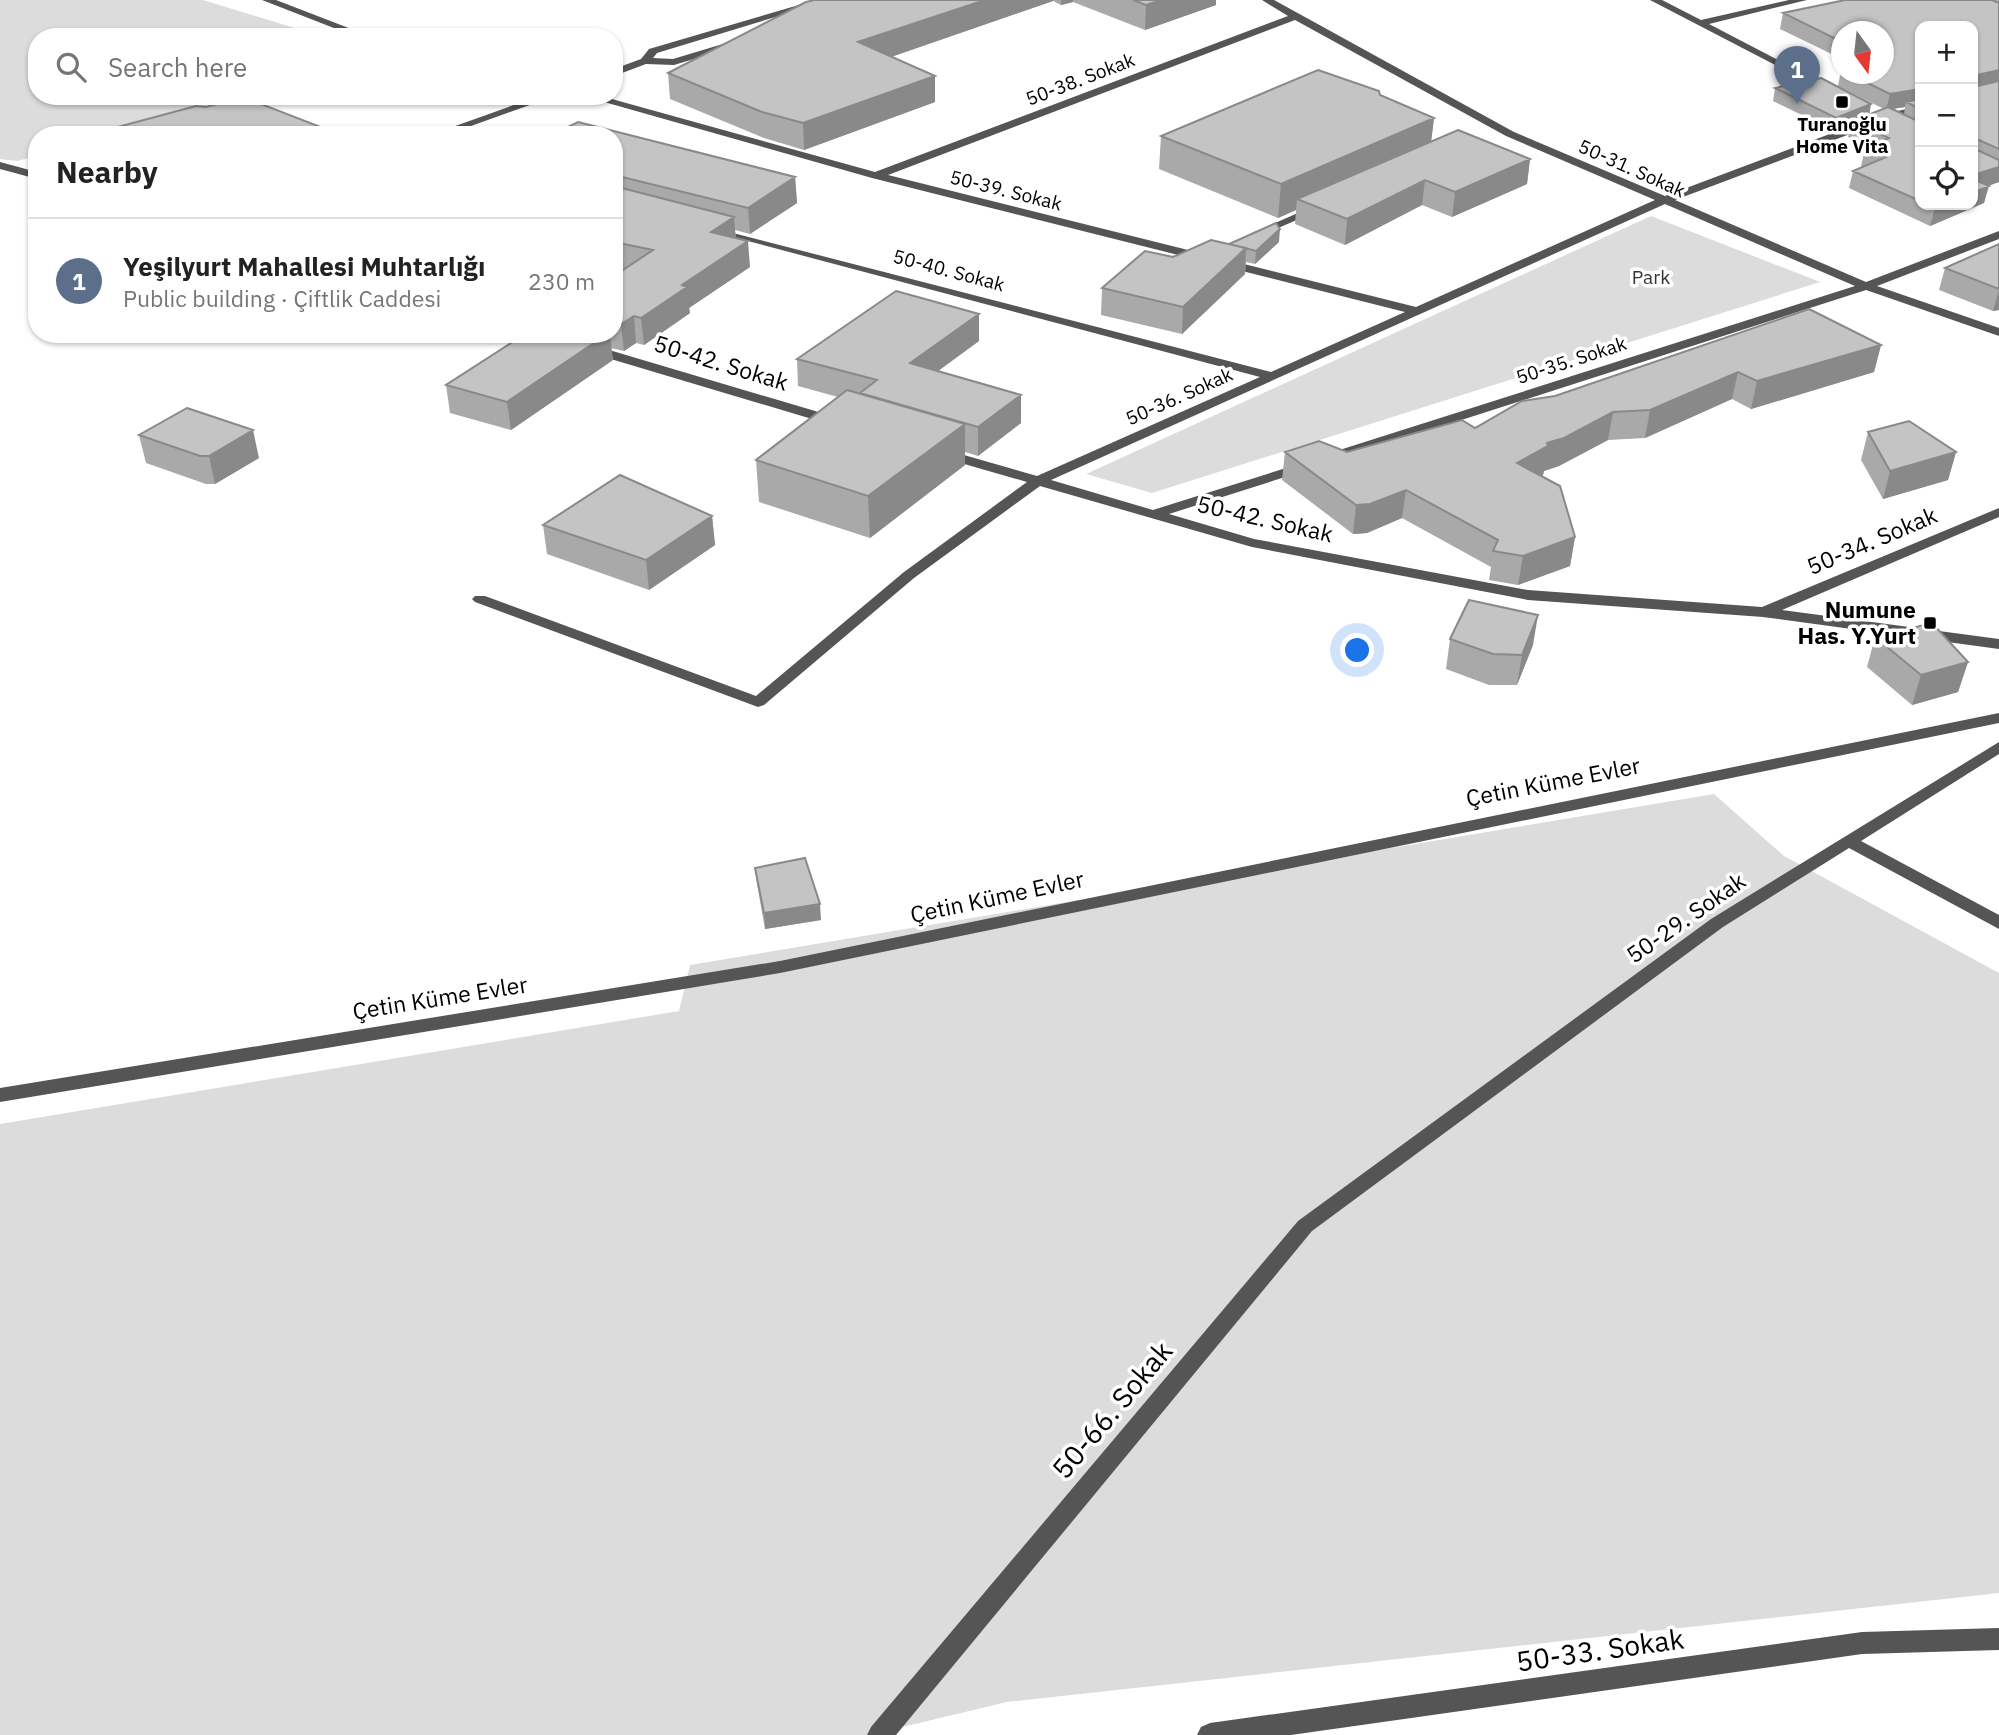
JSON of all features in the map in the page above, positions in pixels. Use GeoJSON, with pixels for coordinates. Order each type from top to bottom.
{"type":"FeatureCollection","features":[{"type":"Feature","properties":{"kind":"street"},"geometry":{"type":"LineString","coordinates":[[267,0],[343,28]]}},
{"type":"Feature","properties":{"kind":"street"},"geometry":{"type":"LineString","coordinates":[[645,61],[653,51],[826,0]]}},
{"type":"Feature","properties":{"kind":"street","name":"50-31. Sokak"},"geometry":{"type":"LineString","coordinates":[[1267,0],[1498,128],[1662,201],[1866,286],[1999,332]]}},
{"type":"Feature","properties":{"kind":"street"},"geometry":{"type":"LineString","coordinates":[[1655,0],[1847,98]]}},
{"type":"Feature","properties":{"kind":"street"},"geometry":{"type":"LineString","coordinates":[[1700,23],[1802,0]]}},
{"type":"Feature","properties":{"kind":"street","name":"50-38. Sokak"},"geometry":{"type":"LineString","coordinates":[[876,176],[1296,16]]}},
{"type":"Feature","properties":{"kind":"street"},"geometry":{"type":"LineString","coordinates":[[623,70],[645,61],[674,62],[750,39]]}},
{"type":"Feature","properties":{"kind":"street"},"geometry":{"type":"LineString","coordinates":[[462,126],[523,105]]}},
{"type":"Feature","properties":{"kind":"street","name":"50-39. Sokak"},"geometry":{"type":"LineString","coordinates":[[620,105],[876,176],[1417,311]]}},
{"type":"Feature","properties":{"kind":"street","name":"50-36. Sokak"},"geometry":{"type":"LineString","coordinates":[[480,599],[758,702],[909,575],[1036,482],[1662,201],[1884,117],[1915,110]]}},
{"type":"Feature","properties":{"kind":"street"},"geometry":{"type":"LineString","coordinates":[[1872,111],[1896,123]]}},
{"type":"Feature","properties":{"kind":"street"},"geometry":{"type":"LineString","coordinates":[[1486,133],[1498,128]]}},
{"type":"Feature","properties":{"kind":"street"},"geometry":{"type":"LineString","coordinates":[[0,165],[28,173]]}},
{"type":"Feature","properties":{"kind":"street"},"geometry":{"type":"LineString","coordinates":[[1240,241],[1326,203]]}},
{"type":"Feature","properties":{"kind":"street","name":"50-40. Sokak"},"geometry":{"type":"LineString","coordinates":[[701,226],[1273,376]]}},
{"type":"Feature","properties":{"kind":"street","name":"50-35. Sokak"},"geometry":{"type":"LineString","coordinates":[[1152,515],[1866,286],[1999,235]]}},
{"type":"Feature","properties":{"kind":"street"},"geometry":{"type":"LineString","coordinates":[[1204,257],[1228,246]]}},
{"type":"Feature","properties":{"kind":"street","name":"50-42. Sokak"},"geometry":{"type":"LineString","coordinates":[[578,345],[852,426]]}},
{"type":"Feature","properties":{"kind":"street","name":"50-42. Sokak"},"geometry":{"type":"LineString","coordinates":[[931,450],[1252,543],[1528,595],[1763,612],[1999,644]]}},
{"type":"Feature","properties":{"kind":"street","name":"50-34. Sokak"},"geometry":{"type":"LineString","coordinates":[[1763,612],[1999,512]]}},
{"type":"Feature","properties":{"kind":"street","name":"Çetin Küme Evler"},"geometry":{"type":"LineString","coordinates":[[0,1095],[780,967],[1999,718]]}},
{"type":"Feature","properties":{"kind":"street","name":"50-29. Sokak"},"geometry":{"type":"LineString","coordinates":[[1412,1148],[1717,923],[1999,747]]}},
{"type":"Feature","properties":{"kind":"street"},"geometry":{"type":"LineString","coordinates":[[1848,841],[1999,923]]}},
{"type":"Feature","properties":{"kind":"street","name":"50-66. Sokak"},"geometry":{"type":"LineString","coordinates":[[880,1735],[1305,1226],[1412,1148]]}},
{"type":"Feature","properties":{"kind":"street","name":"50-33. Sokak"},"geometry":{"type":"LineString","coordinates":[[1210,1735],[1862,1643],[1999,1639]]}},
{"type":"Feature","properties":{"kind":"green space"},"geometry":{"type":"Polygon","coordinates":[[[0,0],[203,0],[295,28],[28,28],[28,105],[233,105],[152,126],[28,126],[28,158],[17,161],[0,159],[0,0]]]}},
{"type":"Feature","properties":{"kind":"green space","name":"Park"},"geometry":{"type":"Polygon","coordinates":[[[1651,216],[1820,282],[1152,493],[1086,474],[1651,216]]]}},
{"type":"Feature","properties":{"kind":"green space"},"geometry":{"type":"Polygon","coordinates":[[[1714,794],[1784,856],[1999,973],[1999,1593],[1007,1702],[869,1735],[0,1735],[0,1124],[679,1011],[690,965],[1714,794]]]}},
{"type":"Feature","properties":{"kind":"building"},"geometry":{"type":"Polygon","coordinates":[[[814,0],[985,0],[858,42],[935,76],[803,123],[762,112],[668,73],[814,0]]]}},
{"type":"Feature","properties":{"kind":"building"},"geometry":{"type":"Polygon","coordinates":[[[1133,0],[1161,0],[1146,5],[1133,0]]]}},
{"type":"Feature","properties":{"kind":"building"},"geometry":{"type":"Polygon","coordinates":[[[1845,0],[1992,0],[1999,3],[1999,70],[1978,75],[1978,21],[1915,21],[1915,90],[1890,94],[1870,84],[1894,84],[1894,21],[1831,21],[1831,37],[1783,13],[1845,0]]]}},
{"type":"Feature","properties":{"kind":"building"},"geometry":{"type":"Polygon","coordinates":[[[1318,70],[1379,91],[1380,95],[1434,118],[1281,184],[1161,136],[1318,70]]]}},
{"type":"Feature","properties":{"kind":"building"},"geometry":{"type":"Polygon","coordinates":[[[1821,78],[1871,104],[1836,118],[1775,88],[1821,78]]]}},
{"type":"Feature","properties":{"kind":"building"},"geometry":{"type":"Polygon","coordinates":[[[1999,81],[1999,149],[1979,140],[1978,86],[1999,81]]]}},
{"type":"Feature","properties":{"kind":"building"},"geometry":{"type":"Polygon","coordinates":[[[264,105],[318,126],[122,126],[196,106],[264,105]]]}},
{"type":"Feature","properties":{"kind":"building"},"geometry":{"type":"Polygon","coordinates":[[[1888,107],[1915,120],[1915,199],[1853,171],[1886,157],[1865,149],[1889,138],[1852,121],[1888,107]]]}},
{"type":"Feature","properties":{"kind":"building"},"geometry":{"type":"Polygon","coordinates":[[[578,122],[594,126],[570,126],[578,122]]]}},
{"type":"Feature","properties":{"kind":"building"},"geometry":{"type":"Polygon","coordinates":[[[1458,130],[1530,159],[1455,192],[1425,180],[1347,219],[1297,199],[1458,130]]]}},
{"type":"Feature","properties":{"kind":"building"},"geometry":{"type":"Polygon","coordinates":[[[623,133],[795,177],[748,208],[623,177],[623,133]]]}},
{"type":"Feature","properties":{"kind":"building"},"geometry":{"type":"Polygon","coordinates":[[[1978,150],[1999,160],[1999,167],[1978,173],[1978,150]]]}},
{"type":"Feature","properties":{"kind":"building"},"geometry":{"type":"Polygon","coordinates":[[[1978,181],[1989,186],[1978,191],[1978,181]]]}},
{"type":"Feature","properties":{"kind":"building"},"geometry":{"type":"Polygon","coordinates":[[[623,188],[734,217],[711,232],[748,241],[682,285],[687,287],[641,318],[634,316],[623,323],[623,270],[653,250],[623,244],[623,188]]]}},
{"type":"Feature","properties":{"kind":"building"},"geometry":{"type":"Polygon","coordinates":[[[1276,223],[1280,229],[1256,251],[1229,244],[1276,223]]]}},
{"type":"Feature","properties":{"kind":"building"},"geometry":{"type":"Polygon","coordinates":[[[1211,240],[1246,248],[1183,307],[1102,288],[1145,251],[1173,257],[1211,240]]]}},
{"type":"Feature","properties":{"kind":"building"},"geometry":{"type":"Polygon","coordinates":[[[1999,244],[1999,289],[1945,268],[1999,244]]]}},
{"type":"Feature","properties":{"kind":"building"},"geometry":{"type":"Polygon","coordinates":[[[896,291],[979,314],[910,363],[1021,395],[978,427],[860,393],[877,380],[797,359],[896,291]]]}},
{"type":"Feature","properties":{"kind":"building"},"geometry":{"type":"Polygon","coordinates":[[[1809,309],[1881,345],[1757,381],[1738,372],[1650,410],[1613,412],[1564,438],[1547,443],[1548,446],[1517,463],[1560,486],[1575,537],[1523,556],[1493,551],[1498,540],[1406,490],[1370,504],[1356,505],[1285,452],[1319,441],[1347,452],[1462,420],[1475,428],[1522,401],[1555,396],[1809,309]]]}},
{"type":"Feature","properties":{"kind":"building"},"geometry":{"type":"Polygon","coordinates":[[[511,343],[594,343],[507,402],[446,385],[511,343]]]}},
{"type":"Feature","properties":{"kind":"building"},"geometry":{"type":"Polygon","coordinates":[[[847,390],[965,424],[868,496],[756,460],[847,390]]]}},
{"type":"Feature","properties":{"kind":"building"},"geometry":{"type":"Polygon","coordinates":[[[187,408],[253,430],[209,456],[200,456],[139,435],[187,408]]]}},
{"type":"Feature","properties":{"kind":"building"},"geometry":{"type":"Polygon","coordinates":[[[1909,421],[1956,452],[1890,471],[1868,432],[1909,421]]]}},
{"type":"Feature","properties":{"kind":"building"},"geometry":{"type":"Polygon","coordinates":[[[620,475],[712,516],[646,560],[543,525],[620,475]]]}},
{"type":"Feature","properties":{"kind":"building"},"geometry":{"type":"Polygon","coordinates":[[[1469,600],[1538,615],[1522,655],[1493,654],[1450,639],[1469,600]]]}},
{"type":"Feature","properties":{"kind":"building"},"geometry":{"type":"Polygon","coordinates":[[[1932,623],[1968,662],[1921,675],[1875,637],[1932,623]]]}},
{"type":"Feature","properties":{"kind":"building"},"geometry":{"type":"Polygon","coordinates":[[[805,858],[820,904],[764,913],[755,868],[805,858]]]}},
{"type":"Feature","properties":{"kind":"place","name":"Turanoğlu Home Vita"},"geometry":{"type":"Point","coordinates":[1842,102]}},
{"type":"Feature","properties":{"kind":"place","name":"Yeşilyurt Mahallesi Muhtarlığı"},"geometry":{"type":"Point","coordinates":[1797,104]}},
{"type":"Feature","properties":{"kind":"place","name":"Numune Has. Y.Yurt"},"geometry":{"type":"Point","coordinates":[1930,623]}}]}
